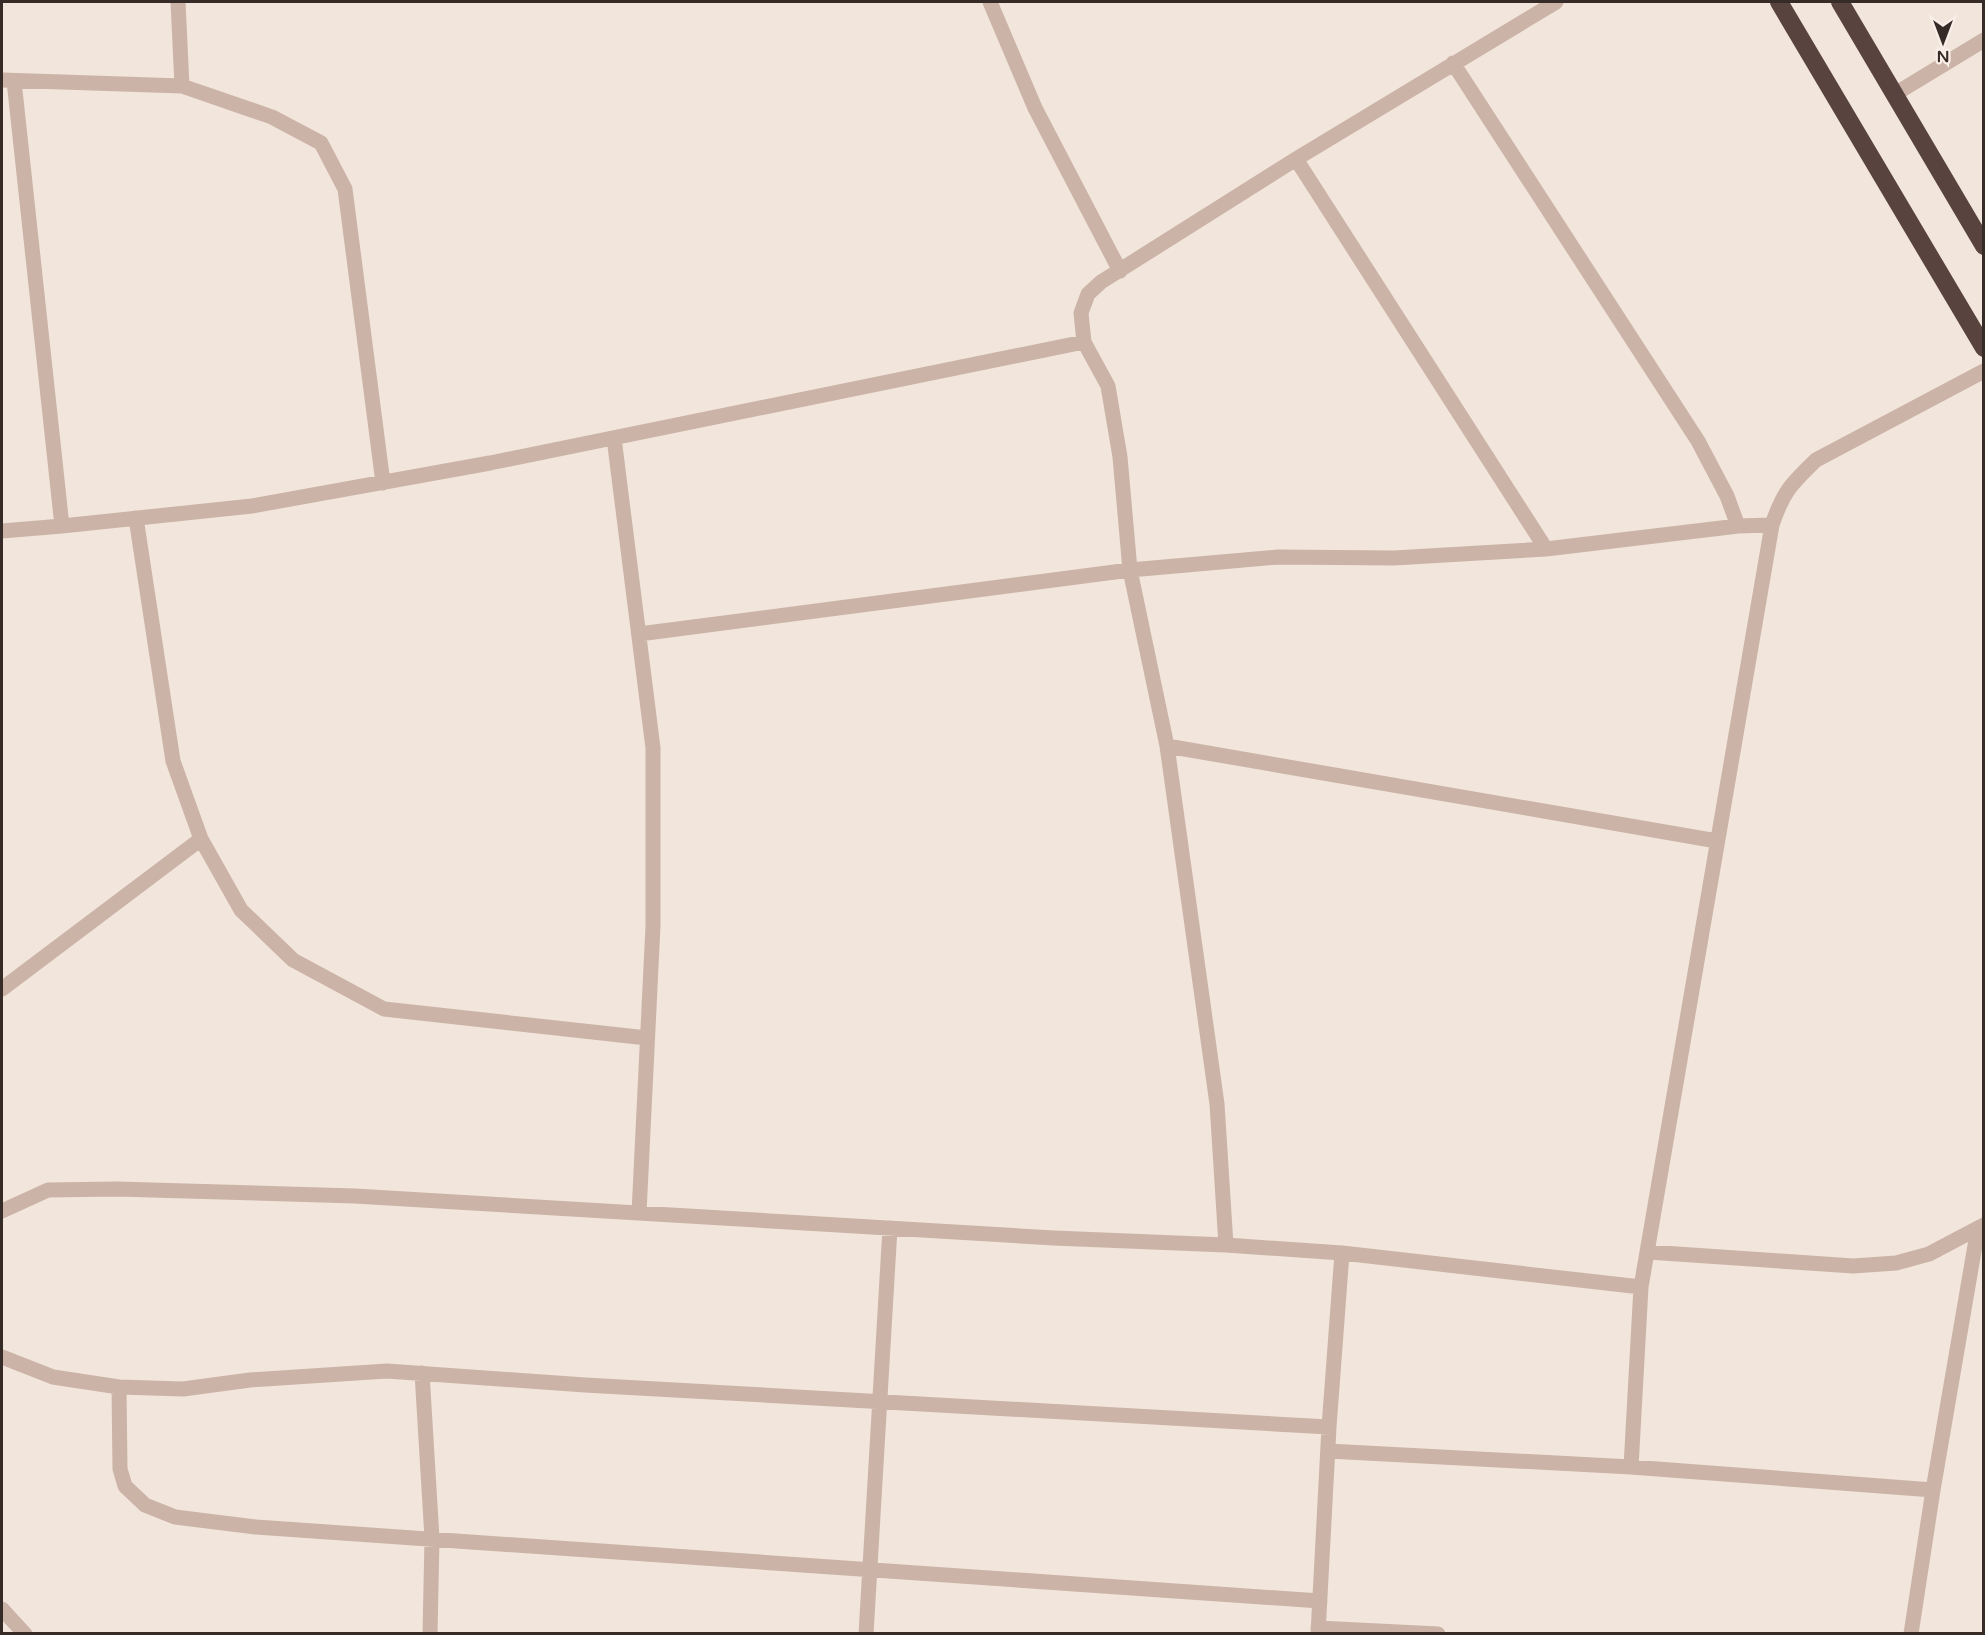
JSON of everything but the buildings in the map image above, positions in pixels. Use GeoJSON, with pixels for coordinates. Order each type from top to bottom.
{"type":"FeatureCollection","features":[{"type":"Feature","properties":{"kind":"highway"},"geometry":{"type":"LineString","coordinates":[[1779,2],[1983,348]]}},
{"type":"Feature","properties":{"kind":"highway"},"geometry":{"type":"LineString","coordinates":[[1840,2],[1983,246]]}},
{"type":"Feature","properties":{"kind":"street"},"geometry":{"type":"LineString","coordinates":[[177,2],[182,87]]}},
{"type":"Feature","properties":{"kind":"street"},"geometry":{"type":"LineString","coordinates":[[990,2],[1035,108],[1120,271]]}},
{"type":"Feature","properties":{"kind":"street"},"geometry":{"type":"LineString","coordinates":[[1226,1245],[1217,1104],[1167,746],[1130,570],[1120,457],[1108,386],[1084,342],[1081,313],[1088,294],[1101,282],[1296,159],[1556,2]]}},
{"type":"Feature","properties":{"kind":"street"},"geometry":{"type":"LineString","coordinates":[[1895,94],[1983,40]]}},
{"type":"Feature","properties":{"kind":"street"},"geometry":{"type":"LineString","coordinates":[[1453,63],[1698,441],[1727,496],[1738,526]]}},
{"type":"Feature","properties":{"kind":"street"},"geometry":{"type":"LineString","coordinates":[[62,526],[8,80],[182,87],[272,117],[321,143],[345,189],[382,483]]}},
{"type":"Feature","properties":{"kind":"street"},"geometry":{"type":"LineString","coordinates":[[1296,159],[1546,549]]}},
{"type":"Feature","properties":{"kind":"street"},"geometry":{"type":"LineString","coordinates":[[2,531],[252,506],[614,438],[1084,342]]}},
{"type":"Feature","properties":{"kind":"street"},"geometry":{"type":"LineString","coordinates":[[1631,1467],[1641,1287],[1772,525],[1780,501],[1792,482],[1816,460],[1983,371]]}},
{"type":"Feature","properties":{"kind":"street"},"geometry":{"type":"LineString","coordinates":[[614,438],[653,748],[653,926],[639,1214]]}},
{"type":"Feature","properties":{"kind":"street"},"geometry":{"type":"LineString","coordinates":[[136,518],[173,761],[201,839],[241,910],[293,960],[384,1009],[647,1038]]}},
{"type":"Feature","properties":{"kind":"street"},"geometry":{"type":"LineString","coordinates":[[639,634],[1130,570],[1278,557],[1394,558],[1546,549],[1738,526],[1772,525]]}},
{"type":"Feature","properties":{"kind":"street"},"geometry":{"type":"LineString","coordinates":[[1167,746],[1717,841]]}},
{"type":"Feature","properties":{"kind":"street"},"geometry":{"type":"LineString","coordinates":[[2,989],[201,839]]}},
{"type":"Feature","properties":{"kind":"street"},"geometry":{"type":"LineString","coordinates":[[2,1211],[48,1190],[117,1188],[355,1196],[1342,1253],[1641,1287]]}},
{"type":"Feature","properties":{"kind":"street"},"geometry":{"type":"LineString","coordinates":[[1648,1252],[1852,1266],[1874,1265],[1896,1263],[1929,1254],[1981,1226]]}},
{"type":"Feature","properties":{"kind":"street"},"geometry":{"type":"LineString","coordinates":[[1911,1634],[1933,1490],[1981,1226]]}},
{"type":"Feature","properties":{"kind":"street"},"geometry":{"type":"LineString","coordinates":[[866,1634],[890,1228]]}},
{"type":"Feature","properties":{"kind":"street"},"geometry":{"type":"LineString","coordinates":[[1342,1253],[1329,1427],[1318,1631],[1438,1634]]}},
{"type":"Feature","properties":{"kind":"street"},"geometry":{"type":"LineString","coordinates":[[2,1357],[52,1377],[119,1387],[183,1389],[250,1380],[387,1371],[585,1385],[1329,1427]]}},
{"type":"Feature","properties":{"kind":"street"},"geometry":{"type":"LineString","coordinates":[[422,1373],[432,1539],[430,1634]]}},
{"type":"Feature","properties":{"kind":"street"},"geometry":{"type":"LineString","coordinates":[[119,1387],[120,1469],[125,1486],[145,1505],[175,1517],[256,1527],[1320,1601]]}},
{"type":"Feature","properties":{"kind":"street"},"geometry":{"type":"LineString","coordinates":[[1328,1451],[1631,1467],[1933,1490]]}},
{"type":"Feature","properties":{"kind":"street"},"geometry":{"type":"LineString","coordinates":[[2,1609],[25,1634]]}}]}
